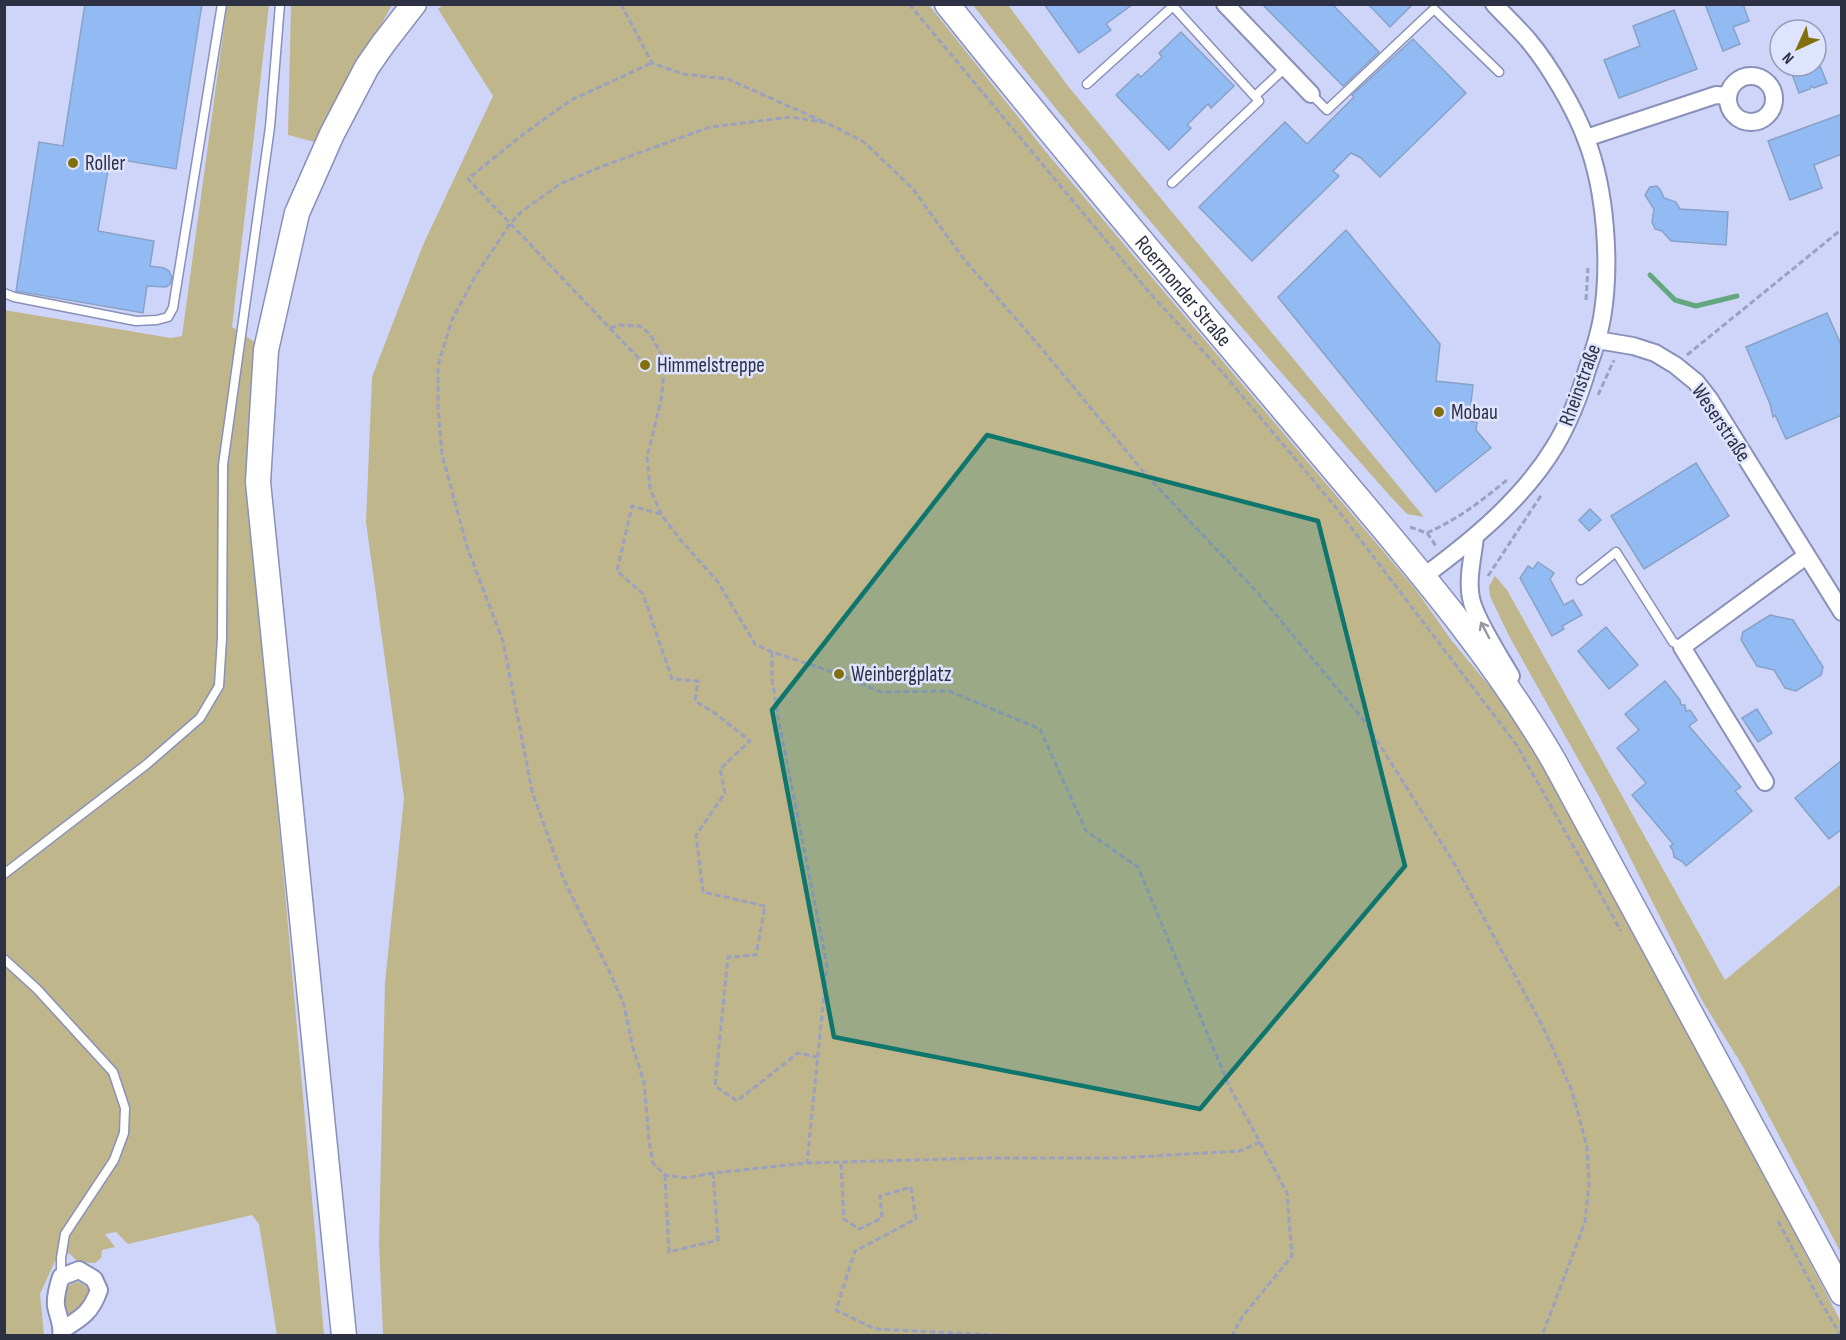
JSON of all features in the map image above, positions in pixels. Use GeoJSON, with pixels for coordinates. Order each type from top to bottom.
{"type":"FeatureCollection","features":[{"type":"Feature","properties":{"kind":"main road"},"geometry":{"type":"LineString","coordinates":[[383,44],[390,17],[400,4]]}},
{"type":"Feature","properties":{"kind":"main road"},"geometry":{"type":"LineString","coordinates":[[344,1335],[258,482],[266,350],[297,213],[332,134],[368,67],[414,4]]}},
{"type":"Feature","properties":{"kind":"main road","name":"Roermonder Straße"},"geometry":{"type":"LineString","coordinates":[[947,4],[1199,310],[1443,600],[1530,719],[1841,1292]]}},
{"type":"Feature","properties":{"kind":"street"},"geometry":{"type":"LineString","coordinates":[[1225,4],[1311,94]]}},
{"type":"Feature","properties":{"kind":"street","name":"Rheinstraße"},"geometry":{"type":"LineString","coordinates":[[1424,577],[1475,537],[1531,479],[1555,447],[1575,409],[1597,340],[1605,294],[1605,235],[1598,180],[1586,138],[1563,92],[1530,42],[1494,4]]}},
{"type":"Feature","properties":{"kind":"street"},"geometry":{"type":"LineString","coordinates":[[1586,138],[1716,95],[1728,96]]}},
{"type":"Feature","properties":{"kind":"street","name":"Weserstraße"},"geometry":{"type":"LineString","coordinates":[[1597,340],[1633,346],[1654,353],[1696,381],[1842,612]]}},
{"type":"Feature","properties":{"kind":"street"},"geometry":{"type":"LineString","coordinates":[[1475,537],[1470,586],[1471,599],[1527,705],[1530,719]]}},
{"type":"Feature","properties":{"kind":"street"},"geometry":{"type":"LineString","coordinates":[[1765,782],[1682,647],[1806,556]]}},
{"type":"Feature","properties":{"kind":"street"},"geometry":{"type":"LineString","coordinates":[[79,1270],[94,1279],[99,1290],[94,1304],[85,1315],[62,1332],[56,1304],[61,1277],[79,1270]]}},
{"type":"Feature","properties":{"kind":"lane"},"geometry":{"type":"LineString","coordinates":[[4,293],[14,297],[136,321],[168,317],[173,308],[222,4]]}},
{"type":"Feature","properties":{"kind":"lane"},"geometry":{"type":"LineString","coordinates":[[4,874],[147,764],[200,718],[219,686],[222,639],[223,465],[270,127],[280,4]]}},
{"type":"Feature","properties":{"kind":"lane"},"geometry":{"type":"LineString","coordinates":[[1087,84],[1172,6],[1255,96],[1259,101],[1172,183]]}},
{"type":"Feature","properties":{"kind":"lane"},"geometry":{"type":"LineString","coordinates":[[1311,94],[1327,111],[1434,9],[1499,72]]}},
{"type":"Feature","properties":{"kind":"lane"},"geometry":{"type":"LineString","coordinates":[[1255,96],[1286,67]]}},
{"type":"Feature","properties":{"kind":"lane"},"geometry":{"type":"LineString","coordinates":[[1581,580],[1616,552],[1673,642],[1682,647]]}},
{"type":"Feature","properties":{"kind":"lane"},"geometry":{"type":"LineString","coordinates":[[4,958],[38,989],[113,1071],[125,1108],[124,1133],[114,1160],[65,1234],[61,1277]]}},
{"type":"Feature","properties":{"kind":"path"},"geometry":{"type":"LineString","coordinates":[[621,4],[652,63],[683,74],[728,79],[826,123],[864,142],[913,189],[963,258],[1147,476],[1257,592],[1366,723],[1454,863],[1543,1027],[1572,1091],[1587,1147],[1589,1184],[1585,1222],[1542,1335]]}},
{"type":"Feature","properties":{"kind":"path"},"geometry":{"type":"LineString","coordinates":[[909,4],[1148,291],[1223,373],[1334,505],[1516,744],[1625,939]]}},
{"type":"Feature","properties":{"kind":"path"},"geometry":{"type":"LineString","coordinates":[[645,364],[468,179],[521,136],[571,100],[652,63]]}},
{"type":"Feature","properties":{"kind":"path"},"geometry":{"type":"LineString","coordinates":[[826,123],[791,117],[710,127],[560,184],[521,212],[510,224],[476,275],[452,320],[438,365],[438,408],[442,454],[467,547],[503,641],[532,791],[562,878],[624,1005],[633,1048],[644,1082],[653,1163],[665,1175],[687,1178],[807,1163],[988,1158],[1118,1158],[1240,1151],[1260,1142]]}},
{"type":"Feature","properties":{"kind":"path"},"geometry":{"type":"LineString","coordinates":[[1678,367],[1688,354],[1842,229]]}},
{"type":"Feature","properties":{"kind":"path"},"geometry":{"type":"LineString","coordinates":[[1585,308],[1588,266]]}},
{"type":"Feature","properties":{"kind":"path"},"geometry":{"type":"LineString","coordinates":[[609,328],[620,325],[640,326],[650,334],[661,354],[664,373],[661,401],[647,456],[650,488],[662,514],[679,538],[718,582],[756,644],[881,692],[949,691],[1040,729],[1086,831],[1138,867],[1230,1088],[1287,1193],[1292,1256],[1242,1317],[1232,1335]]}},
{"type":"Feature","properties":{"kind":"path"},"geometry":{"type":"LineString","coordinates":[[1598,396],[1619,345]]}},
{"type":"Feature","properties":{"kind":"path"},"geometry":{"type":"LineString","coordinates":[[1427,532],[1448,524],[1484,500],[1515,473]]}},
{"type":"Feature","properties":{"kind":"path"},"geometry":{"type":"LineString","coordinates":[[1488,576],[1548,486]]}},
{"type":"Feature","properties":{"kind":"path"},"geometry":{"type":"LineString","coordinates":[[662,514],[632,506],[617,571],[643,594],[672,679],[698,681],[695,701],[716,714],[750,741],[720,769],[725,793],[696,835],[703,892],[765,906],[756,955],[728,957],[715,1086],[737,1101],[798,1053],[817,1057]]}},
{"type":"Feature","properties":{"kind":"path"},"geometry":{"type":"LineString","coordinates":[[772,652],[772,679],[779,722],[826,965],[807,1163]]}},
{"type":"Feature","properties":{"kind":"path"},"geometry":{"type":"LineString","coordinates":[[841,1163],[844,1219],[859,1228],[882,1218],[880,1196],[911,1187],[916,1219],[855,1251],[836,1310],[875,1329],[1014,1335]]}},
{"type":"Feature","properties":{"kind":"path"},"geometry":{"type":"LineString","coordinates":[[665,1175],[669,1252],[718,1240],[713,1173]]}},
{"type":"Feature","properties":{"kind":"path"},"geometry":{"type":"LineString","coordinates":[[1776,1216],[1819,1299],[1841,1335]]}},
{"type":"Feature","properties":{"kind":"highlighted area"},"geometry":{"type":"Polygon","coordinates":[[[987,435],[1318,521],[1405,866],[1200,1109],[834,1037],[772,710],[987,435]]]}},
{"type":"Feature","properties":{"kind":"shaded area"},"geometry":{"type":"Polygon","coordinates":[[[227,5],[269,5],[232,327],[256,343],[254,563],[324,1335],[277,1335],[259,1224],[252,1215],[128,1244],[116,1232],[105,1234],[115,1247],[102,1250],[101,1258],[95,1263],[78,1262],[69,1253],[55,1261],[40,1294],[44,1335],[5,1335],[4,310],[171,338],[182,336],[227,5]]]}},
{"type":"Feature","properties":{"kind":"shaded area"},"geometry":{"type":"Polygon","coordinates":[[[291,5],[392,5],[315,142],[288,135],[291,5]]]}},
{"type":"Feature","properties":{"kind":"shaded area"},"geometry":{"type":"Polygon","coordinates":[[[443,5],[929,5],[1046,152],[1416,590],[1452,641],[1530,735],[1623,905],[1841,1322],[1841,1335],[383,1335],[379,1242],[385,983],[404,798],[366,522],[372,377],[423,245],[493,96],[438,9],[443,5]]]}},
{"type":"Feature","properties":{"kind":"shaded area"},"geometry":{"type":"Polygon","coordinates":[[[973,5],[1008,5],[1068,86],[1424,517],[1407,514],[1337,436],[1126,192],[973,5]]]}},
{"type":"Feature","properties":{"kind":"shaded area"},"geometry":{"type":"Polygon","coordinates":[[[1495,576],[1507,590],[1725,980],[1841,884],[1841,1253],[1742,1065],[1703,1002],[1600,798],[1509,636],[1490,596],[1489,586],[1495,576]]]}},
{"type":"Feature","properties":{"kind":"shaded area"},"geometry":{"type":"Polygon","coordinates":[[[77,1282],[86,1287],[89,1297],[74,1315],[70,1315],[65,1310],[65,1293],[69,1286],[77,1282]]]}},
{"type":"Feature","properties":{"kind":"building","name":"Roller"},"geometry":{"type":"Polygon","coordinates":[[[85,4],[202,4],[176,169],[110,158],[98,231],[154,241],[150,266],[164,268],[172,277],[170,284],[166,287],[147,286],[143,313],[16,291],[39,142],[63,146],[85,4]]]}},
{"type":"Feature","properties":{"kind":"building"},"geometry":{"type":"Polygon","coordinates":[[[1044,4],[1133,4],[1106,24],[1111,30],[1079,53],[1044,4]]]}},
{"type":"Feature","properties":{"kind":"building"},"geometry":{"type":"Polygon","coordinates":[[[1262,4],[1332,4],[1379,52],[1343,86],[1262,4]]]}},
{"type":"Feature","properties":{"kind":"building"},"geometry":{"type":"Polygon","coordinates":[[[1368,4],[1413,4],[1390,27],[1368,4]]]}},
{"type":"Feature","properties":{"kind":"building"},"geometry":{"type":"Polygon","coordinates":[[[1705,4],[1743,4],[1749,21],[1733,27],[1740,44],[1723,51],[1705,4]]]}},
{"type":"Feature","properties":{"kind":"building"},"geometry":{"type":"Polygon","coordinates":[[[1674,10],[1697,69],[1619,98],[1604,60],[1640,46],[1633,26],[1674,10]]]}},
{"type":"Feature","properties":{"kind":"building"},"geometry":{"type":"Polygon","coordinates":[[[1181,32],[1234,86],[1211,108],[1208,104],[1187,125],[1191,128],[1169,150],[1116,95],[1138,74],[1141,77],[1162,57],[1159,53],[1181,32]]]}},
{"type":"Feature","properties":{"kind":"building"},"geometry":{"type":"Polygon","coordinates":[[[1413,39],[1466,93],[1380,177],[1361,158],[1351,153],[1333,171],[1339,176],[1252,261],[1199,207],[1285,122],[1307,144],[1354,97],[1352,95],[1413,39]]]}},
{"type":"Feature","properties":{"kind":"building"},"geometry":{"type":"Polygon","coordinates":[[[1793,78],[1825,78],[1827,83],[1814,88],[1811,86],[1810,89],[1799,93],[1793,78]]]}},
{"type":"Feature","properties":{"kind":"building"},"geometry":{"type":"Polygon","coordinates":[[[1842,114],[1842,154],[1814,165],[1822,188],[1790,200],[1768,141],[1842,114]]]}},
{"type":"Feature","properties":{"kind":"building"},"geometry":{"type":"Polygon","coordinates":[[[1657,186],[1664,198],[1676,202],[1680,209],[1728,212],[1726,245],[1671,241],[1662,231],[1655,229],[1652,222],[1654,209],[1645,195],[1650,187],[1657,186]]]}},
{"type":"Feature","properties":{"kind":"building"},"geometry":{"type":"Polygon","coordinates":[[[1346,230],[1440,344],[1436,381],[1473,385],[1469,421],[1477,422],[1476,430],[1491,448],[1436,492],[1278,297],[1346,230]]]}},
{"type":"Feature","properties":{"kind":"building"},"geometry":{"type":"Polygon","coordinates":[[[1827,313],[1842,347],[1842,415],[1786,439],[1775,415],[1773,417],[1770,404],[1746,347],[1827,313]]]}},
{"type":"Feature","properties":{"kind":"building"},"geometry":{"type":"Polygon","coordinates":[[[1696,463],[1729,516],[1644,569],[1611,516],[1696,463]]]}},
{"type":"Feature","properties":{"kind":"building"},"geometry":{"type":"Polygon","coordinates":[[[1590,509],[1601,520],[1589,531],[1579,520],[1590,509]]]}},
{"type":"Feature","properties":{"kind":"building"},"geometry":{"type":"Polygon","coordinates":[[[1538,562],[1554,573],[1550,579],[1564,605],[1573,600],[1582,615],[1562,626],[1564,629],[1552,636],[1520,578],[1528,566],[1533,569],[1538,562]]]}},
{"type":"Feature","properties":{"kind":"building"},"geometry":{"type":"Polygon","coordinates":[[[1770,615],[1793,620],[1823,667],[1821,675],[1796,691],[1785,688],[1774,670],[1757,666],[1741,640],[1743,632],[1770,615]]]}},
{"type":"Feature","properties":{"kind":"building"},"geometry":{"type":"Polygon","coordinates":[[[1606,627],[1638,665],[1609,689],[1578,651],[1606,627]]]}},
{"type":"Feature","properties":{"kind":"building"},"geometry":{"type":"Polygon","coordinates":[[[1665,681],[1680,700],[1681,705],[1685,705],[1686,711],[1690,710],[1697,720],[1689,726],[1741,787],[1735,791],[1752,811],[1686,866],[1674,857],[1670,846],[1673,844],[1632,795],[1646,783],[1617,748],[1639,730],[1625,714],[1665,681]]]}},
{"type":"Feature","properties":{"kind":"building"},"geometry":{"type":"Polygon","coordinates":[[[1757,709],[1772,733],[1758,742],[1742,718],[1757,709]]]}},
{"type":"Feature","properties":{"kind":"building"},"geometry":{"type":"Polygon","coordinates":[[[1842,760],[1842,829],[1829,839],[1795,798],[1842,760]]]}},
{"type":"Feature","properties":{"kind":"waterway"},"geometry":{"type":"LineString","coordinates":[[1650,275],[1675,300],[1696,306],[1737,296]]}},
{"type":"Feature","properties":{"kind":"place","name":"Roller"},"geometry":{"type":"Point","coordinates":[73,163]}},
{"type":"Feature","properties":{"kind":"place","name":"Himmelstreppe"},"geometry":{"type":"Point","coordinates":[645,365]}},
{"type":"Feature","properties":{"kind":"place","name":"Mobau"},"geometry":{"type":"Point","coordinates":[1439,412]}},
{"type":"Feature","properties":{"kind":"place","name":"Weinbergplatz"},"geometry":{"type":"Point","coordinates":[839,674]}}]}
